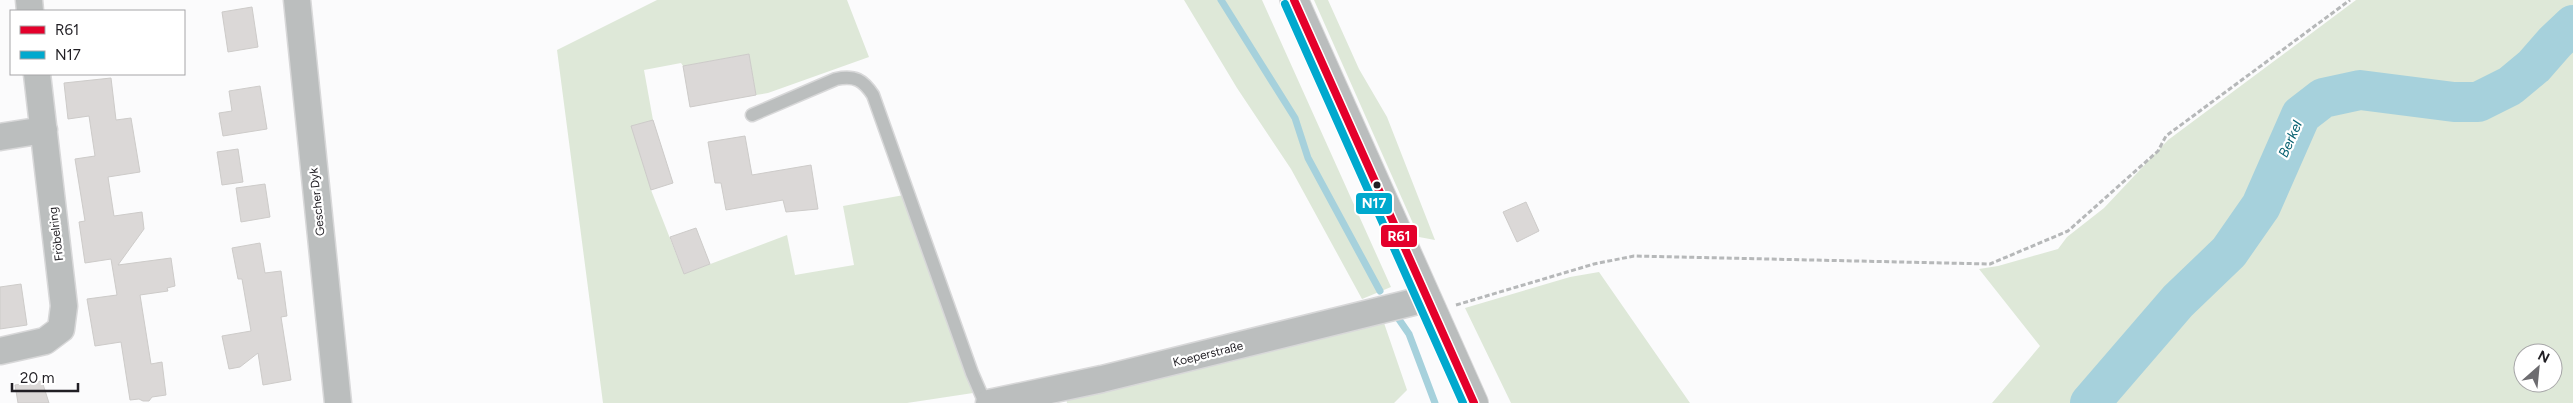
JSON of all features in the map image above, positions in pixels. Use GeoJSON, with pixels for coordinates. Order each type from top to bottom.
{"type":"FeatureCollection","features":[{"type":"Feature","properties":{"kind":"main road"},"geometry":{"type":"LineString","coordinates":[[1294,0],[1474,403]]}},
{"type":"Feature","properties":{"kind":"street","name":"Gescher Dyk"},"geometry":{"type":"LineString","coordinates":[[297,0],[338,403]]}},
{"type":"Feature","properties":{"kind":"street","name":"Fröbelring"},"geometry":{"type":"LineString","coordinates":[[0,351],[45,341],[61,329],[64,306],[37,75]]}},
{"type":"Feature","properties":{"kind":"street"},"geometry":{"type":"LineString","coordinates":[[0,137],[44,130]]}},
{"type":"Feature","properties":{"kind":"street","name":"Koeperstraße"},"geometry":{"type":"LineString","coordinates":[[989,403],[1102,380],[1430,305]]}},
{"type":"Feature","properties":{"kind":"lane"},"geometry":{"type":"LineString","coordinates":[[752,115],[836,79],[858,78],[865,83],[873,95],[968,364],[985,403]]}},
{"type":"Feature","properties":{"kind":"path"},"geometry":{"type":"LineString","coordinates":[[1430,305],[1594,264],[1634,256],[1990,264],[2068,231],[2158,151],[2166,136],[2350,0]]}},
{"type":"Feature","properties":{"kind":"green space"},"geometry":{"type":"Polygon","coordinates":[[[657,0],[847,0],[869,57],[768,93],[756,95],[749,54],[683,66],[681,63],[644,70],[653,120],[632,127],[651,190],[684,274],[787,235],[795,275],[854,265],[843,206],[904,195],[973,393],[907,403],[603,403],[557,50],[657,0]]]}},
{"type":"Feature","properties":{"kind":"green space"},"geometry":{"type":"Polygon","coordinates":[[[1184,0],[1262,0],[1391,287],[1362,299],[1291,169],[1237,88],[1184,0]]]}},
{"type":"Feature","properties":{"kind":"green space"},"geometry":{"type":"Polygon","coordinates":[[[1314,0],[1328,0],[1359,69],[1387,117],[1435,240],[1419,237],[1314,0]]]}},
{"type":"Feature","properties":{"kind":"green space"},"geometry":{"type":"Polygon","coordinates":[[[2356,0],[2573,0],[2573,17],[2517,73],[2493,86],[2475,91],[2456,93],[2361,82],[2336,86],[2312,96],[2299,107],[2284,130],[2264,181],[2245,217],[2228,238],[2169,297],[2089,394],[2077,403],[1992,403],[2040,346],[1979,269],[1998,266],[2058,249],[2067,237],[2104,208],[2168,140],[2356,0]]]}},
{"type":"Feature","properties":{"kind":"green space"},"geometry":{"type":"Polygon","coordinates":[[[2573,39],[2573,403],[2103,403],[2192,296],[2235,257],[2267,215],[2298,138],[2311,117],[2329,106],[2360,99],[2466,110],[2492,105],[2520,92],[2573,39]]]}},
{"type":"Feature","properties":{"kind":"green space"},"geometry":{"type":"Polygon","coordinates":[[[1599,272],[1690,403],[1511,403],[1465,308],[1570,277],[1599,272]]]}},
{"type":"Feature","properties":{"kind":"green space"},"geometry":{"type":"Polygon","coordinates":[[[1383,320],[1407,390],[1394,403],[1067,403],[1066,398],[1383,320]]]}},
{"type":"Feature","properties":{"kind":"building"},"geometry":{"type":"Polygon","coordinates":[[[252,7],[258,47],[228,52],[222,12],[252,7]]]}},
{"type":"Feature","properties":{"kind":"building"},"geometry":{"type":"Polygon","coordinates":[[[749,54],[756,95],[690,107],[683,66],[749,54]]]}},
{"type":"Feature","properties":{"kind":"building"},"geometry":{"type":"Polygon","coordinates":[[[111,78],[116,120],[131,118],[140,172],[108,177],[114,216],[142,212],[144,229],[118,265],[171,258],[175,286],[167,288],[168,291],[140,295],[151,364],[162,362],[166,395],[152,397],[149,401],[130,400],[121,342],[95,346],[87,299],[117,295],[111,259],[85,263],[79,222],[85,221],[75,159],[95,156],[89,116],[68,119],[64,83],[111,78]]]}},
{"type":"Feature","properties":{"kind":"building"},"geometry":{"type":"Polygon","coordinates":[[[260,86],[267,129],[223,136],[219,113],[232,111],[229,91],[260,86]]]}},
{"type":"Feature","properties":{"kind":"building"},"geometry":{"type":"Polygon","coordinates":[[[653,120],[673,183],[651,190],[631,126],[653,120]]]}},
{"type":"Feature","properties":{"kind":"building"},"geometry":{"type":"Polygon","coordinates":[[[745,136],[752,175],[811,165],[818,209],[786,212],[783,200],[726,210],[721,183],[715,183],[708,142],[745,136]]]}},
{"type":"Feature","properties":{"kind":"building"},"geometry":{"type":"Polygon","coordinates":[[[238,149],[243,182],[222,185],[217,152],[238,149]]]}},
{"type":"Feature","properties":{"kind":"building"},"geometry":{"type":"Polygon","coordinates":[[[265,184],[270,217],[241,222],[236,188],[265,184]]]}},
{"type":"Feature","properties":{"kind":"building"},"geometry":{"type":"Polygon","coordinates":[[[1526,202],[1539,231],[1517,242],[1503,212],[1526,202]]]}},
{"type":"Feature","properties":{"kind":"building"},"geometry":{"type":"Polygon","coordinates":[[[696,228],[710,264],[684,274],[670,237],[696,228]]]}},
{"type":"Feature","properties":{"kind":"building"},"geometry":{"type":"Polygon","coordinates":[[[260,243],[265,273],[281,271],[287,316],[281,317],[291,380],[263,385],[258,353],[240,367],[229,369],[222,336],[251,331],[242,279],[238,279],[232,248],[260,243]]]}},
{"type":"Feature","properties":{"kind":"building"},"geometry":{"type":"Polygon","coordinates":[[[21,284],[27,325],[0,329],[0,287],[21,284]]]}},
{"type":"Feature","properties":{"kind":"building"},"geometry":{"type":"Polygon","coordinates":[[[42,381],[49,403],[18,403],[15,385],[42,381]]]}},
{"type":"Feature","properties":{"kind":"waterway"},"geometry":{"type":"LineString","coordinates":[[1221,0],[1295,118],[1308,158],[1380,291]]}},
{"type":"Feature","properties":{"kind":"waterway","name":"Berkel"},"geometry":{"type":"LineString","coordinates":[[2090,403],[2178,301],[2229,252],[2261,206],[2301,115],[2323,98],[2360,90],[2454,102],[2478,102],[2510,86],[2534,66],[2573,25]]}},
{"type":"Feature","properties":{"kind":"waterway"},"geometry":{"type":"LineString","coordinates":[[1398,318],[1409,334],[1435,403]]}},
{"type":"Feature","properties":{"kind":"transit line","name":"R61"},"geometry":{"type":"LineString","coordinates":[[1294,0],[1474,403]]}},
{"type":"Feature","properties":{"kind":"transit line","name":"N17"},"geometry":{"type":"LineString","coordinates":[[1285,4],[1463,403]]}}]}
